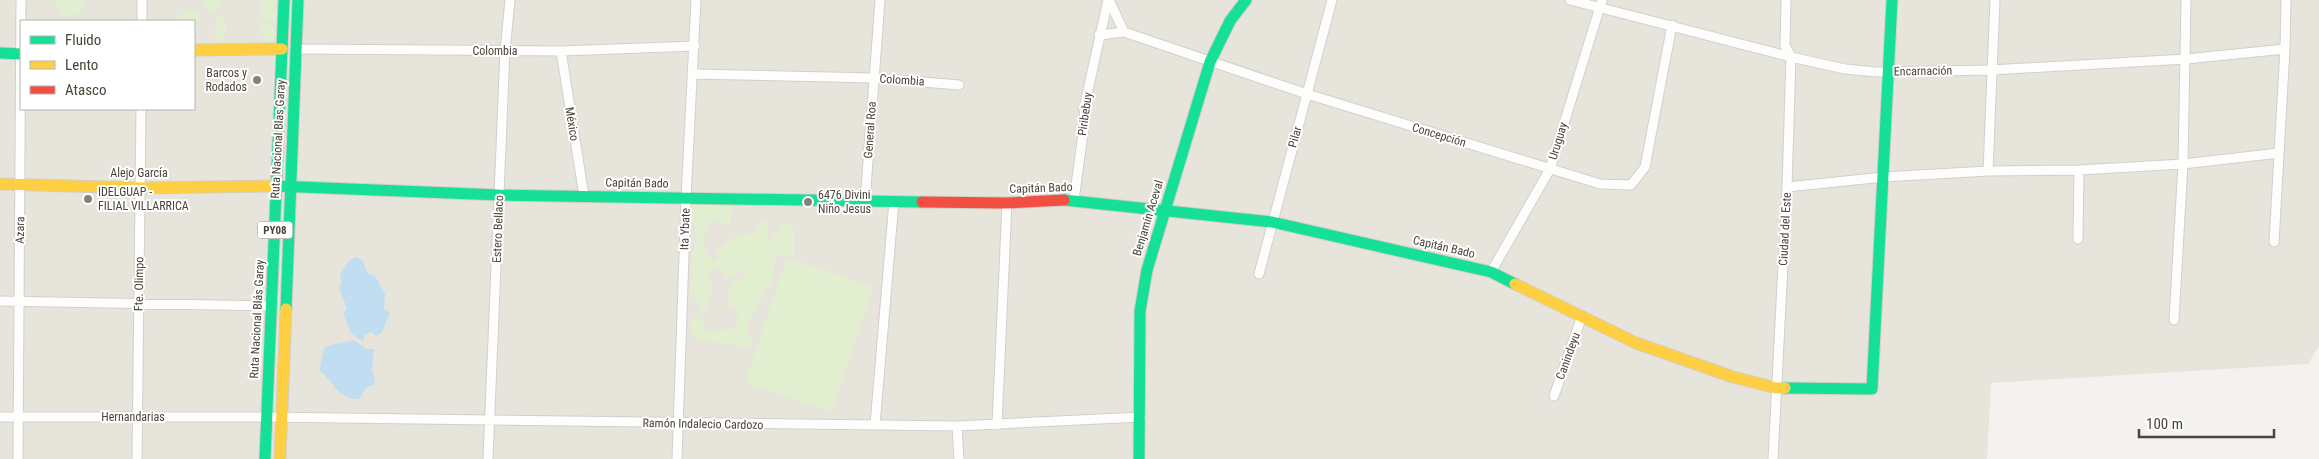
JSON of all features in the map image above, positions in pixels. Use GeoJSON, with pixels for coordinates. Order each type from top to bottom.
{"type":"FeatureCollection","features":[{"type":"Feature","properties":{"kind":"main road","name":"Ruta Nacional Blás Garay"},"geometry":{"type":"LineString","coordinates":[[265,459],[284,0]]}},
{"type":"Feature","properties":{"kind":"main road","name":"Ruta Nacional Blas Garay"},"geometry":{"type":"LineString","coordinates":[[280,459],[280,417],[298,0]]}},
{"type":"Feature","properties":{"kind":"main road","name":"Benjamín Aceval"},"geometry":{"type":"LineString","coordinates":[[1139,459],[1141,417],[1140,311],[1147,270],[1210,62],[1230,21],[1246,0]]}},
{"type":"Feature","properties":{"kind":"main road"},"geometry":{"type":"LineString","coordinates":[[1884,177],[1892,0]]}},
{"type":"Feature","properties":{"kind":"main road"},"geometry":{"type":"LineString","coordinates":[[195,50],[282,49]]}},
{"type":"Feature","properties":{"kind":"main road"},"geometry":{"type":"LineString","coordinates":[[0,54],[20,54]]}},
{"type":"Feature","properties":{"kind":"main road","name":"Capitán Bado"},"geometry":{"type":"LineString","coordinates":[[277,186],[499,195],[1007,203],[1074,200],[1165,212],[1272,222],[1491,272],[1636,343],[1733,377],[1776,388],[1872,389],[1884,177]]}},
{"type":"Feature","properties":{"kind":"main road","name":"Alejo García"},"geometry":{"type":"LineString","coordinates":[[0,184],[140,188],[277,186]]}},
{"type":"Feature","properties":{"kind":"street","name":"Azara"},"geometry":{"type":"LineString","coordinates":[[21,0],[21,20]]}},
{"type":"Feature","properties":{"kind":"street"},"geometry":{"type":"LineString","coordinates":[[142,0],[142,20]]}},
{"type":"Feature","properties":{"kind":"street","name":"Estero Bellaco"},"geometry":{"type":"LineString","coordinates":[[488,459],[505,51],[510,0]]}},
{"type":"Feature","properties":{"kind":"street","name":"Ita Ybate"},"geometry":{"type":"LineString","coordinates":[[677,459],[686,198],[696,0]]}},
{"type":"Feature","properties":{"kind":"street","name":"General Roa"},"geometry":{"type":"LineString","coordinates":[[865,201],[880,0]]}},
{"type":"Feature","properties":{"kind":"street"},"geometry":{"type":"LineString","coordinates":[[1099,35],[1124,32],[1108,0]]}},
{"type":"Feature","properties":{"kind":"street","name":"Piribebuy"},"geometry":{"type":"LineString","coordinates":[[1074,200],[1085,119],[1084,108],[1108,0]]}},
{"type":"Feature","properties":{"kind":"street","name":"Pilar"},"geometry":{"type":"LineString","coordinates":[[1259,274],[1332,0]]}},
{"type":"Feature","properties":{"kind":"street","name":"Encarnación"},"geometry":{"type":"LineString","coordinates":[[1570,0],[1601,4],[1791,57],[1845,69],[1888,72],[1991,70],[2186,59],[2285,49]]}},
{"type":"Feature","properties":{"kind":"street","name":"Ciudad del Este"},"geometry":{"type":"LineString","coordinates":[[1773,459],[1788,187],[1791,57],[1785,46],[1786,0]]}},
{"type":"Feature","properties":{"kind":"street"},"geometry":{"type":"LineString","coordinates":[[1988,170],[1994,0]]}},
{"type":"Feature","properties":{"kind":"street"},"geometry":{"type":"LineString","coordinates":[[2174,320],[2183,164],[2186,0]]}},
{"type":"Feature","properties":{"kind":"street"},"geometry":{"type":"LineString","coordinates":[[2274,242],[2286,0]]}},
{"type":"Feature","properties":{"kind":"street","name":"Uruguay"},"geometry":{"type":"LineString","coordinates":[[1491,272],[1550,169],[1601,4]]}},
{"type":"Feature","properties":{"kind":"street","name":"Concepción"},"geometry":{"type":"LineString","coordinates":[[1124,32],[1307,94],[1550,169],[1600,184],[1631,185],[1645,166],[1672,25]]}},
{"type":"Feature","properties":{"kind":"street","name":"Colombia"},"geometry":{"type":"LineString","coordinates":[[296,49],[561,51],[695,46]]}},
{"type":"Feature","properties":{"kind":"street","name":"México"},"geometry":{"type":"LineString","coordinates":[[561,51],[584,196]]}},
{"type":"Feature","properties":{"kind":"street","name":"Colombia"},"geometry":{"type":"LineString","coordinates":[[693,74],[874,78],[959,85]]}},
{"type":"Feature","properties":{"kind":"street","name":"Azara"},"geometry":{"type":"LineString","coordinates":[[18,459],[21,110]]}},
{"type":"Feature","properties":{"kind":"street","name":"Fte. Olimpo"},"geometry":{"type":"LineString","coordinates":[[136,459],[142,110]]}},
{"type":"Feature","properties":{"kind":"street"},"geometry":{"type":"LineString","coordinates":[[1788,187],[1884,177],[1988,170],[2079,170],[2183,164],[2279,153]]}},
{"type":"Feature","properties":{"kind":"street"},"geometry":{"type":"LineString","coordinates":[[2078,239],[2079,170]]}},
{"type":"Feature","properties":{"kind":"street"},"geometry":{"type":"LineString","coordinates":[[875,426],[894,201]]}},
{"type":"Feature","properties":{"kind":"street"},"geometry":{"type":"LineString","coordinates":[[997,425],[1007,203]]}},
{"type":"Feature","properties":{"kind":"street"},"geometry":{"type":"LineString","coordinates":[[0,301],[139,302],[272,306]]}},
{"type":"Feature","properties":{"kind":"street","name":"Canindeyu"},"geometry":{"type":"LineString","coordinates":[[1554,396],[1582,316]]}},
{"type":"Feature","properties":{"kind":"street","name":"Hernandarias"},"geometry":{"type":"LineString","coordinates":[[0,417],[266,417]]}},
{"type":"Feature","properties":{"kind":"street","name":"Ramón Indalecio Cardozo"},"geometry":{"type":"LineString","coordinates":[[266,417],[875,426],[997,425],[1141,417]]}},
{"type":"Feature","properties":{"kind":"street"},"geometry":{"type":"LineString","coordinates":[[956,426],[958,459]]}},
{"type":"Feature","properties":{"kind":"shaded area"},"geometry":{"type":"Polygon","coordinates":[[[0,0],[2319,0],[2319,346],[2308,364],[1991,383],[1987,459],[0,459],[0,0]]]}},
{"type":"Feature","properties":{"kind":"green space"},"geometry":{"type":"Polygon","coordinates":[[[55,0],[84,0],[85,5],[79,14],[65,17],[54,3],[55,0]]]}},
{"type":"Feature","properties":{"kind":"green space"},"geometry":{"type":"Polygon","coordinates":[[[201,0],[221,0],[218,10],[207,11],[201,0]]]}},
{"type":"Feature","properties":{"kind":"green space"},"geometry":{"type":"Polygon","coordinates":[[[263,0],[275,0],[274,9],[278,23],[262,20],[263,0]]]}},
{"type":"Feature","properties":{"kind":"green space"},"geometry":{"type":"Polygon","coordinates":[[[189,9],[199,16],[195,35],[195,20],[178,20],[182,13],[189,9]]]}},
{"type":"Feature","properties":{"kind":"green space"},"geometry":{"type":"Polygon","coordinates":[[[222,16],[226,31],[224,37],[218,42],[214,30],[218,17],[222,16]]]}},
{"type":"Feature","properties":{"kind":"green space"},"geometry":{"type":"Polygon","coordinates":[[[264,22],[273,27],[275,38],[273,41],[264,42],[260,25],[264,22]]]}},
{"type":"Feature","properties":{"kind":"green space"},"geometry":{"type":"Polygon","coordinates":[[[691,201],[734,204],[730,213],[730,222],[727,225],[716,220],[709,221],[707,225],[704,242],[706,253],[712,261],[716,260],[719,249],[736,235],[753,233],[762,220],[768,223],[768,241],[773,238],[782,222],[787,223],[794,229],[794,255],[775,257],[773,278],[750,320],[747,332],[752,340],[750,347],[697,340],[691,333],[689,323],[695,315],[700,317],[705,330],[710,333],[737,326],[737,312],[728,305],[728,290],[732,282],[742,279],[745,275],[742,269],[731,278],[725,276],[720,267],[713,269],[708,277],[713,290],[705,312],[701,311],[697,301],[688,296],[693,275],[690,268],[692,264],[691,254],[697,243],[694,225],[686,216],[691,201]]]}},
{"type":"Feature","properties":{"kind":"green space"},"geometry":{"type":"Polygon","coordinates":[[[787,257],[874,287],[832,412],[745,383],[787,257]]]}},
{"type":"Feature","properties":{"kind":"water"},"geometry":{"type":"Polygon","coordinates":[[[355,257],[362,260],[368,274],[375,276],[385,294],[384,309],[390,312],[382,332],[376,336],[371,332],[364,335],[364,342],[352,334],[343,314],[347,308],[339,288],[342,281],[340,274],[348,262],[355,257]]]}},
{"type":"Feature","properties":{"kind":"water"},"geometry":{"type":"Polygon","coordinates":[[[354,340],[366,349],[374,349],[372,371],[375,378],[374,385],[367,387],[359,399],[341,393],[320,371],[325,347],[354,340]]]}},
{"type":"Feature","properties":{"kind":"traffic: fast"},"geometry":{"type":"LineString","coordinates":[[265,459],[284,0]]}},
{"type":"Feature","properties":{"kind":"traffic: fast"},"geometry":{"type":"LineString","coordinates":[[286,309],[298,0]]}},
{"type":"Feature","properties":{"kind":"traffic: fast"},"geometry":{"type":"LineString","coordinates":[[1139,459],[1140,311],[1147,270],[1210,62],[1230,21],[1246,0]]}},
{"type":"Feature","properties":{"kind":"traffic: fast"},"geometry":{"type":"LineString","coordinates":[[1785,388],[1872,389],[1892,0]]}},
{"type":"Feature","properties":{"kind":"traffic: fast"},"geometry":{"type":"LineString","coordinates":[[0,53],[20,54]]}},
{"type":"Feature","properties":{"kind":"traffic: fast"},"geometry":{"type":"LineString","coordinates":[[276,186],[499,195],[922,202]]}},
{"type":"Feature","properties":{"kind":"traffic: fast"},"geometry":{"type":"LineString","coordinates":[[1064,200],[1272,222],[1491,272],[1515,284]]}},
{"type":"Feature","properties":{"kind":"traffic: slow"},"geometry":{"type":"LineString","coordinates":[[195,50],[282,49]]}},
{"type":"Feature","properties":{"kind":"traffic: slow"},"geometry":{"type":"LineString","coordinates":[[0,184],[141,188],[276,186]]}},
{"type":"Feature","properties":{"kind":"traffic: slow"},"geometry":{"type":"LineString","coordinates":[[1515,284],[1636,343],[1733,377],[1776,388],[1785,388]]}},
{"type":"Feature","properties":{"kind":"traffic: slow"},"geometry":{"type":"LineString","coordinates":[[280,459],[286,309]]}},
{"type":"Feature","properties":{"kind":"traffic: jam"},"geometry":{"type":"LineString","coordinates":[[922,202],[1007,203],[1064,200]]}},
{"type":"Feature","properties":{"kind":"place","name":"Barcos y Rodados"},"geometry":{"type":"Point","coordinates":[257,80]}},
{"type":"Feature","properties":{"kind":"place","name":"IDELGUAP - FILIAL VILLARRICA"},"geometry":{"type":"Point","coordinates":[88,199]}},
{"type":"Feature","properties":{"kind":"place","name":"6476 Divini Niño Jesus"},"geometry":{"type":"Point","coordinates":[808,202]}}]}
